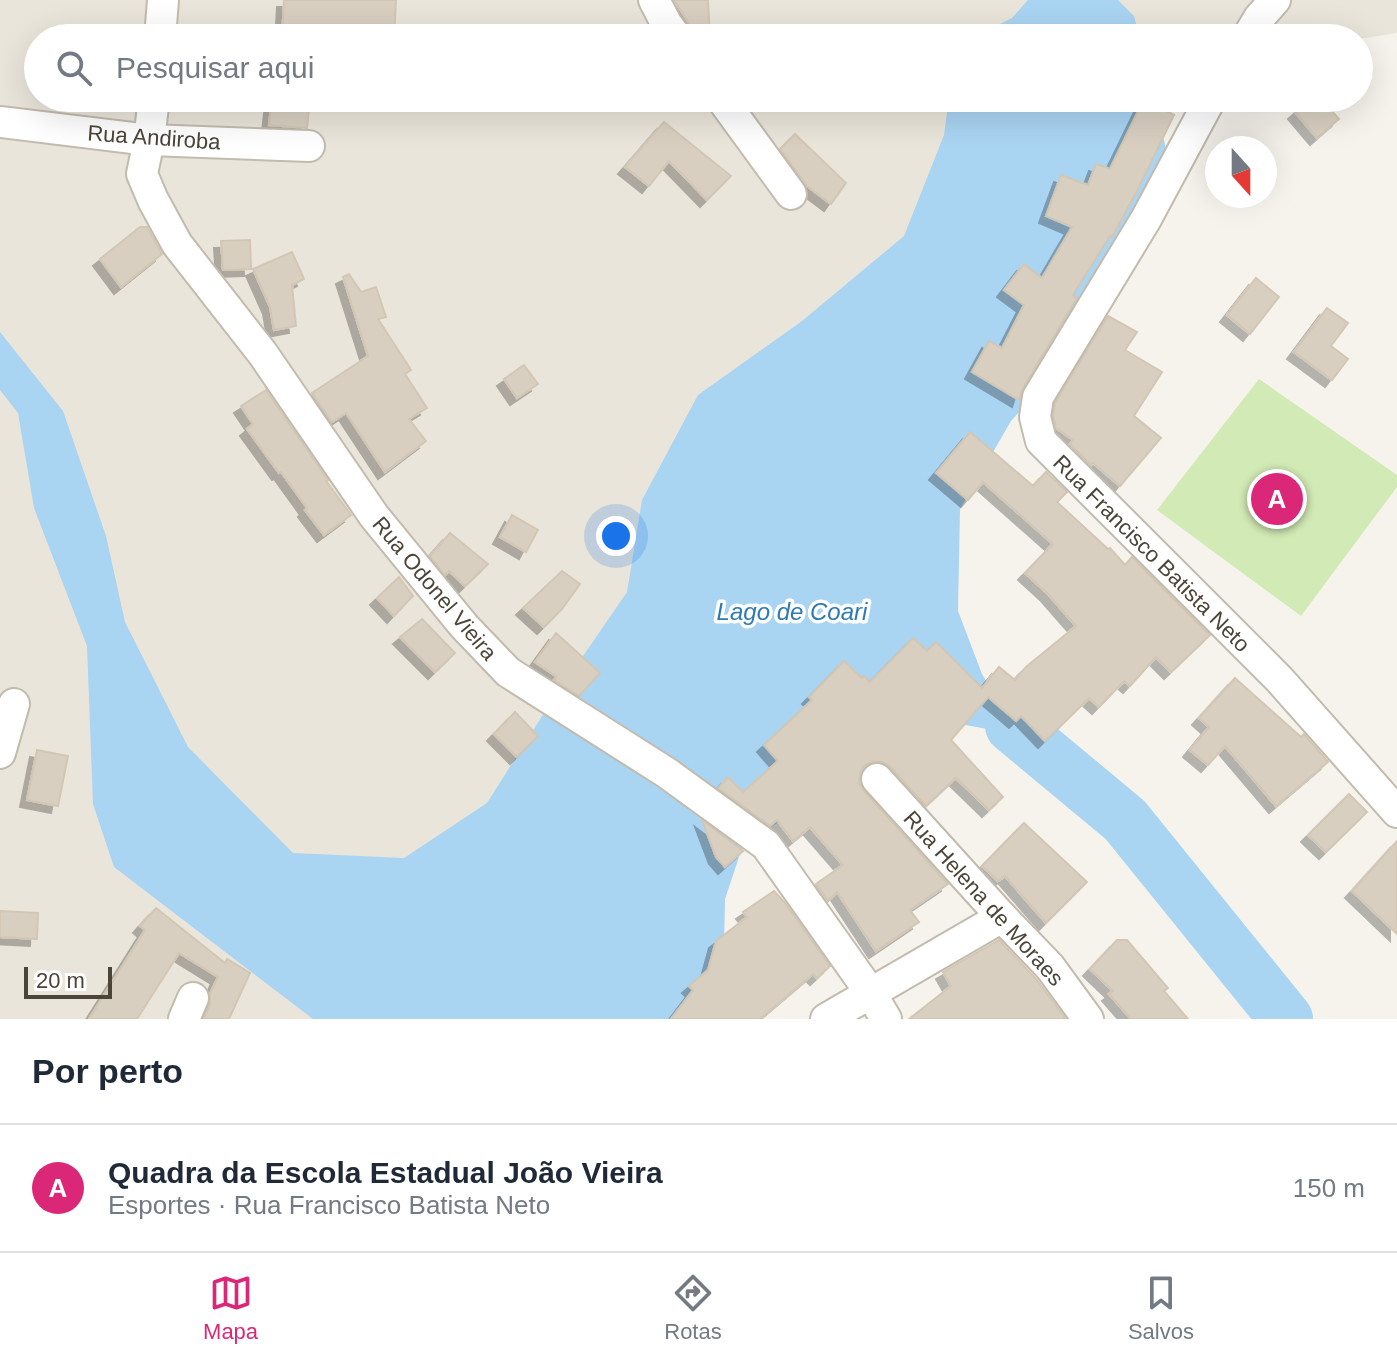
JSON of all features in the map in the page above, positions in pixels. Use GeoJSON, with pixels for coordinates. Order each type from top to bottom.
{"type":"FeatureCollection","features":[{"type":"Feature","properties":{"kind":"street"},"geometry":{"type":"LineString","coordinates":[[161,24],[163,0]]}},
{"type":"Feature","properties":{"kind":"street"},"geometry":{"type":"LineString","coordinates":[[654,0],[667,24]]}},
{"type":"Feature","properties":{"kind":"street"},"geometry":{"type":"LineString","coordinates":[[1255,24],[1275,0]]}},
{"type":"Feature","properties":{"kind":"street","name":"Rua Odonel Vieira"},"geometry":{"type":"LineString","coordinates":[[152,112],[142,174],[177,244],[263,354],[374,516],[464,626],[508,672],[667,773],[766,845],[886,1019]]}},
{"type":"Feature","properties":{"kind":"street"},"geometry":{"type":"LineString","coordinates":[[731,112],[791,194]]}},
{"type":"Feature","properties":{"kind":"street","name":"Rua Francisco Batista Neto"},"geometry":{"type":"LineString","coordinates":[[1203,112],[1146,219],[1038,397],[1035,417],[1041,441],[1279,679],[1397,812]]}},
{"type":"Feature","properties":{"kind":"street","name":"Rua Andiroba"},"geometry":{"type":"LineString","coordinates":[[0,122],[149,140],[309,146]]}},
{"type":"Feature","properties":{"kind":"street"},"geometry":{"type":"LineString","coordinates":[[0,753],[14,704]]}},
{"type":"Feature","properties":{"kind":"street","name":"Rua Helena de Moraes"},"geometry":{"type":"LineString","coordinates":[[877,779],[1050,967],[1088,1019]]}},
{"type":"Feature","properties":{"kind":"street"},"geometry":{"type":"LineString","coordinates":[[826,1019],[1002,917]]}},
{"type":"Feature","properties":{"kind":"shaded area"},"geometry":{"type":"Polygon","coordinates":[[[0,0],[1397,0],[1397,33],[1373,37],[1373,24],[24,24],[24,112],[1043,112],[513,1019],[0,1019],[0,0]]]}},
{"type":"Feature","properties":{"kind":"green space"},"geometry":{"type":"Polygon","coordinates":[[[1259,379],[1397,475],[1397,487],[1301,616],[1157,510],[1259,379]]]}},
{"type":"Feature","properties":{"kind":"water"},"geometry":{"type":"Polygon","coordinates":[[[1028,0],[1118,0],[1134,16],[1136,24],[1000,24],[1012,18],[1028,0]]]}},
{"type":"Feature","properties":{"kind":"water","name":"Lago de Coari"},"geometry":{"type":"Polygon","coordinates":[[[947,112],[1157,112],[1166,149],[1157,218],[1092,331],[1011,421],[960,509],[958,611],[982,674],[1012,726],[993,730],[938,720],[855,767],[742,848],[725,899],[723,993],[717,1019],[313,1019],[114,867],[93,804],[87,646],[34,508],[18,413],[0,390],[0,332],[63,411],[106,536],[125,622],[188,747],[293,853],[404,858],[487,803],[627,592],[642,500],[698,395],[802,321],[904,236],[944,135],[947,112]]]}},
{"type":"Feature","properties":{"kind":"building"},"geometry":{"type":"Polygon","coordinates":[[[284,0],[396,0],[395,24],[283,24],[284,0]]]}},
{"type":"Feature","properties":{"kind":"building"},"geometry":{"type":"Polygon","coordinates":[[[674,0],[708,0],[709,24],[689,24],[674,0]]]}},
{"type":"Feature","properties":{"kind":"building"},"geometry":{"type":"Polygon","coordinates":[[[270,112],[309,112],[307,128],[269,125],[270,112]]]}},
{"type":"Feature","properties":{"kind":"building"},"geometry":{"type":"Polygon","coordinates":[[[1138,112],[1168,112],[1174,115],[1136,193],[1112,237],[1073,295],[1077,298],[1023,388],[1019,400],[972,372],[989,341],[1002,348],[1024,305],[1004,290],[1024,264],[1042,278],[1072,227],[1046,216],[1061,175],[1088,185],[1096,164],[1110,169],[1138,112]]]}},
{"type":"Feature","properties":{"kind":"building"},"geometry":{"type":"Polygon","coordinates":[[[1295,112],[1333,112],[1339,119],[1317,138],[1295,112]]]}},
{"type":"Feature","properties":{"kind":"building"},"geometry":{"type":"Polygon","coordinates":[[[664,122],[731,176],[707,200],[669,161],[649,186],[625,167],[664,122]]]}},
{"type":"Feature","properties":{"kind":"building"},"geometry":{"type":"Polygon","coordinates":[[[795,134],[846,183],[831,204],[807,186],[780,149],[795,134]]]}},
{"type":"Feature","properties":{"kind":"building"},"geometry":{"type":"Polygon","coordinates":[[[140,227],[147,227],[162,254],[121,287],[100,259],[140,227]]]}},
{"type":"Feature","properties":{"kind":"building"},"geometry":{"type":"Polygon","coordinates":[[[250,240],[251,269],[223,270],[221,241],[250,240]]]}},
{"type":"Feature","properties":{"kind":"building"},"geometry":{"type":"Polygon","coordinates":[[[292,252],[304,279],[292,285],[296,326],[274,330],[270,307],[253,269],[292,252]]]}},
{"type":"Feature","properties":{"kind":"building"},"geometry":{"type":"Polygon","coordinates":[[[349,274],[361,292],[376,287],[386,317],[378,319],[411,370],[405,374],[427,408],[409,419],[426,441],[385,472],[346,413],[332,422],[312,393],[368,356],[343,277],[349,274]]]}},
{"type":"Feature","properties":{"kind":"building"},"geometry":{"type":"Polygon","coordinates":[[[1256,278],[1279,297],[1250,334],[1227,315],[1256,278]]]}},
{"type":"Feature","properties":{"kind":"building"},"geometry":{"type":"Polygon","coordinates":[[[1327,308],[1348,323],[1331,346],[1348,359],[1332,380],[1294,352],[1327,308]]]}},
{"type":"Feature","properties":{"kind":"building"},"geometry":{"type":"Polygon","coordinates":[[[1108,316],[1137,332],[1125,350],[1162,372],[1134,416],[1161,438],[1120,486],[1093,463],[1091,465],[1070,444],[1073,440],[1056,428],[1053,416],[1055,403],[1108,316]]]}},
{"type":"Feature","properties":{"kind":"building"},"geometry":{"type":"Polygon","coordinates":[[[524,365],[538,384],[517,398],[504,379],[524,365]]]}},
{"type":"Feature","properties":{"kind":"building"},"geometry":{"type":"Polygon","coordinates":[[[266,390],[351,515],[324,535],[247,429],[253,424],[241,406],[266,390]]]}},
{"type":"Feature","properties":{"kind":"building"},"geometry":{"type":"Polygon","coordinates":[[[970,432],[1033,486],[1046,472],[1067,492],[1057,502],[1125,565],[1132,557],[1210,635],[1171,672],[1156,657],[1130,686],[1124,681],[1099,707],[1089,698],[1045,741],[1021,716],[1016,721],[988,697],[951,740],[1003,797],[989,810],[956,778],[926,806],[890,766],[874,761],[864,766],[859,782],[864,791],[948,884],[910,910],[919,922],[876,951],[837,892],[828,901],[816,884],[843,865],[810,827],[793,841],[777,820],[770,826],[718,788],[728,777],[743,792],[778,761],[764,745],[812,700],[809,697],[844,661],[870,682],[913,638],[927,651],[936,642],[982,688],[999,667],[1015,680],[1026,667],[1076,626],[1025,573],[1053,544],[983,482],[968,500],[936,473],[970,432]]]}},
{"type":"Feature","properties":{"kind":"building"},"geometry":{"type":"Polygon","coordinates":[[[512,515],[538,530],[526,552],[500,537],[512,515]]]}},
{"type":"Feature","properties":{"kind":"building"},"geometry":{"type":"Polygon","coordinates":[[[450,533],[488,564],[465,586],[449,571],[445,575],[430,556],[450,533]]]}},
{"type":"Feature","properties":{"kind":"building"},"geometry":{"type":"Polygon","coordinates":[[[562,571],[580,584],[544,627],[523,608],[562,571]]]}},
{"type":"Feature","properties":{"kind":"building"},"geometry":{"type":"Polygon","coordinates":[[[399,577],[413,596],[394,616],[377,598],[399,577]]]}},
{"type":"Feature","properties":{"kind":"building"},"geometry":{"type":"Polygon","coordinates":[[[422,619],[455,653],[435,672],[400,637],[422,619]]]}},
{"type":"Feature","properties":{"kind":"building"},"geometry":{"type":"Polygon","coordinates":[[[556,633],[600,673],[579,696],[554,680],[557,677],[535,662],[556,633]]]}},
{"type":"Feature","properties":{"kind":"building"},"geometry":{"type":"Polygon","coordinates":[[[1235,678],[1301,737],[1304,734],[1328,762],[1276,806],[1225,746],[1208,765],[1190,750],[1209,727],[1199,718],[1235,678]]]}},
{"type":"Feature","properties":{"kind":"building"},"geometry":{"type":"Polygon","coordinates":[[[515,712],[538,736],[517,757],[494,734],[515,712]]]}},
{"type":"Feature","properties":{"kind":"building"},"geometry":{"type":"Polygon","coordinates":[[[37,750],[68,756],[58,806],[27,800],[37,750]]]}},
{"type":"Feature","properties":{"kind":"building"},"geometry":{"type":"Polygon","coordinates":[[[1349,794],[1367,812],[1326,852],[1308,835],[1349,794]]]}},
{"type":"Feature","properties":{"kind":"building"},"geometry":{"type":"Polygon","coordinates":[[[702,820],[743,851],[725,867],[716,857],[702,820]]]}},
{"type":"Feature","properties":{"kind":"building"},"geometry":{"type":"Polygon","coordinates":[[[1024,823],[1087,882],[1046,923],[1005,876],[998,881],[982,866],[1024,823]]]}},
{"type":"Feature","properties":{"kind":"building"},"geometry":{"type":"Polygon","coordinates":[[[1397,841],[1397,934],[1352,891],[1397,841]]]}},
{"type":"Feature","properties":{"kind":"building"},"geometry":{"type":"Polygon","coordinates":[[[774,891],[830,966],[817,978],[813,974],[760,1019],[671,1019],[693,990],[689,986],[708,970],[716,941],[747,917],[743,912],[774,891]]]}},
{"type":"Feature","properties":{"kind":"building"},"geometry":{"type":"Polygon","coordinates":[[[156,908],[225,963],[227,959],[250,973],[229,1019],[204,1019],[218,977],[179,953],[137,1019],[89,1019],[145,930],[140,926],[156,908]]]}},
{"type":"Feature","properties":{"kind":"building"},"geometry":{"type":"Polygon","coordinates":[[[0,911],[38,913],[37,939],[0,937],[0,911]]]}},
{"type":"Feature","properties":{"kind":"building"},"geometry":{"type":"Polygon","coordinates":[[[999,940],[1036,979],[1066,1019],[909,1019],[951,986],[943,972],[999,940]]]}},
{"type":"Feature","properties":{"kind":"building"},"geometry":{"type":"Polygon","coordinates":[[[1117,940],[1127,940],[1168,988],[1164,991],[1188,1019],[1131,1019],[1109,994],[1113,991],[1090,969],[1117,940]]]}},
{"type":"Feature","properties":{"kind":"waterway"},"geometry":{"type":"LineString","coordinates":[[1012,726],[1125,820],[1286,1019]]}},
{"type":"Feature","properties":{"kind":"place","name":"Quadra da Escola Estadual João Vieira"},"geometry":{"type":"Point","coordinates":[1277,499]}}]}
